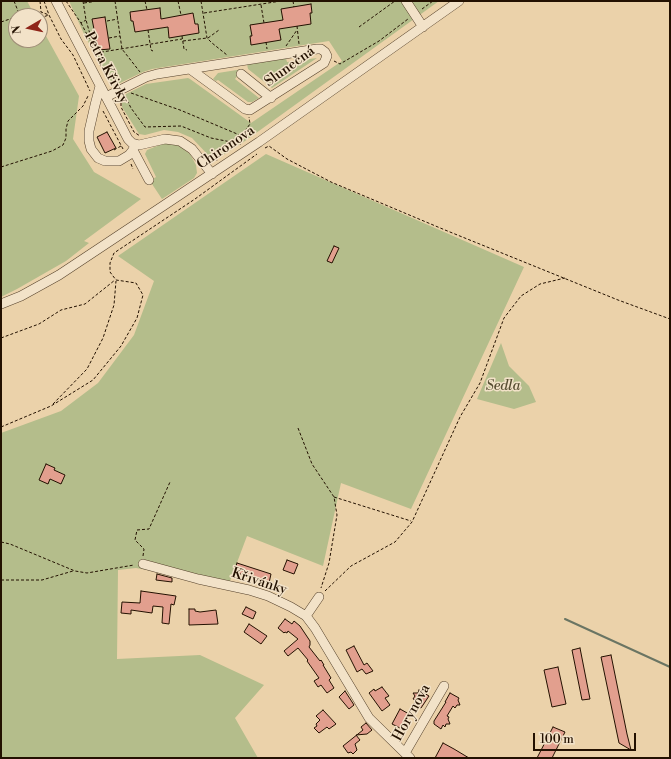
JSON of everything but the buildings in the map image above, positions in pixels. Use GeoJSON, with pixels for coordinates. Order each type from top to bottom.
{"type":"FeatureCollection","features":[{"type":"Feature","properties":{"kind":"street","name":"Petra Křivky"},"geometry":{"type":"LineString","coordinates":[[56,1],[128,139],[134,147],[149,180]]}},
{"type":"Feature","properties":{"kind":"street"},"geometry":{"type":"LineString","coordinates":[[406,1],[423,26]]}},
{"type":"Feature","properties":{"kind":"street","name":"Chironova"},"geometry":{"type":"LineString","coordinates":[[1,304],[21,296],[59,276],[212,174],[262,145],[459,1]]}},
{"type":"Feature","properties":{"kind":"street","name":"Slunečná"},"geometry":{"type":"LineString","coordinates":[[106,97],[151,75],[317,49],[321,49],[325,52],[326,59],[324,63],[271,98],[254,109],[248,110],[190,69]]}},
{"type":"Feature","properties":{"kind":"street"},"geometry":{"type":"LineString","coordinates":[[241,74],[271,98]]}},
{"type":"Feature","properties":{"kind":"street"},"geometry":{"type":"LineString","coordinates":[[100,86],[89,131],[89,140],[94,154],[105,161],[119,161],[127,158],[134,147],[142,144],[165,139],[180,141],[192,149],[212,174]]}},
{"type":"Feature","properties":{"kind":"street","name":"Křivánky"},"geometry":{"type":"LineString","coordinates":[[143,564],[198,579],[250,590],[268,596],[306,616],[315,628],[369,718],[408,756]]}},
{"type":"Feature","properties":{"kind":"street"},"geometry":{"type":"LineString","coordinates":[[306,616],[313,608],[319,597]]}},
{"type":"Feature","properties":{"kind":"street","name":"Horynova"},"geometry":{"type":"LineString","coordinates":[[408,756],[444,686]]}},
{"type":"Feature","properties":{"kind":"path"},"geometry":{"type":"LineString","coordinates":[[40,1],[41,12],[50,15]]}},
{"type":"Feature","properties":{"kind":"path"},"geometry":{"type":"LineString","coordinates":[[1,166],[52,151],[60,147],[66,138],[68,121],[82,106],[87,97],[91,95],[89,86],[73,54],[61,38],[44,1]]}},
{"type":"Feature","properties":{"kind":"path"},"geometry":{"type":"LineString","coordinates":[[66,1],[81,23],[96,53]]}},
{"type":"Feature","properties":{"kind":"path"},"geometry":{"type":"LineString","coordinates":[[83,1],[86,20],[97,59],[108,80],[112,84],[116,85]]}},
{"type":"Feature","properties":{"kind":"path"},"geometry":{"type":"LineString","coordinates":[[83,3],[98,1]]}},
{"type":"Feature","properties":{"kind":"path"},"geometry":{"type":"LineString","coordinates":[[115,1],[122,49],[141,74]]}},
{"type":"Feature","properties":{"kind":"path"},"geometry":{"type":"LineString","coordinates":[[145,1],[147,10]]}},
{"type":"Feature","properties":{"kind":"path"},"geometry":{"type":"LineString","coordinates":[[178,1],[181,16]]}},
{"type":"Feature","properties":{"kind":"path"},"geometry":{"type":"LineString","coordinates":[[201,1],[208,38],[216,47],[230,58]]}},
{"type":"Feature","properties":{"kind":"path"},"geometry":{"type":"LineString","coordinates":[[204,14],[281,1]]}},
{"type":"Feature","properties":{"kind":"path"},"geometry":{"type":"LineString","coordinates":[[293,1],[294,7]]}},
{"type":"Feature","properties":{"kind":"path"},"geometry":{"type":"LineString","coordinates":[[359,27],[395,1]]}},
{"type":"Feature","properties":{"kind":"path"},"geometry":{"type":"LineString","coordinates":[[326,59],[340,64],[379,40],[433,1]]}},
{"type":"Feature","properties":{"kind":"path"},"geometry":{"type":"LineString","coordinates":[[260,4],[264,23]]}},
{"type":"Feature","properties":{"kind":"path"},"geometry":{"type":"LineString","coordinates":[[107,21],[118,19]]}},
{"type":"Feature","properties":{"kind":"path"},"geometry":{"type":"LineString","coordinates":[[81,23],[86,20]]}},
{"type":"Feature","properties":{"kind":"path"},"geometry":{"type":"LineString","coordinates":[[297,26],[300,47]]}},
{"type":"Feature","properties":{"kind":"path"},"geometry":{"type":"LineString","coordinates":[[148,30],[151,50],[153,51]]}},
{"type":"Feature","properties":{"kind":"path"},"geometry":{"type":"LineString","coordinates":[[96,53],[150,44],[208,38],[219,30]]}},
{"type":"Feature","properties":{"kind":"path"},"geometry":{"type":"LineString","coordinates":[[284,49],[297,30]]}},
{"type":"Feature","properties":{"kind":"path"},"geometry":{"type":"LineString","coordinates":[[109,38],[120,36]]}},
{"type":"Feature","properties":{"kind":"path"},"geometry":{"type":"LineString","coordinates":[[182,36],[184,49],[186,50]]}},
{"type":"Feature","properties":{"kind":"path"},"geometry":{"type":"LineString","coordinates":[[266,42],[267,52]]}},
{"type":"Feature","properties":{"kind":"path"},"geometry":{"type":"LineString","coordinates":[[127,92],[180,110],[242,136],[248,140]]}},
{"type":"Feature","properties":{"kind":"path"},"geometry":{"type":"LineString","coordinates":[[124,94],[131,108],[145,127],[181,126],[211,138],[242,144]]}},
{"type":"Feature","properties":{"kind":"path"},"geometry":{"type":"LineString","coordinates":[[95,103],[101,108],[133,169]]}},
{"type":"Feature","properties":{"kind":"path"},"geometry":{"type":"LineString","coordinates":[[242,136],[250,124]]}},
{"type":"Feature","properties":{"kind":"path"},"geometry":{"type":"LineString","coordinates":[[262,145],[269,146],[287,159],[331,182],[618,300],[670,319]]}},
{"type":"Feature","properties":{"kind":"path"},"geometry":{"type":"LineString","coordinates":[[114,150],[121,146]]}},
{"type":"Feature","properties":{"kind":"path"},"geometry":{"type":"LineString","coordinates":[[51,406],[87,369],[103,338],[114,306],[116,280],[110,272],[110,263],[114,253],[195,199],[258,153]]}},
{"type":"Feature","properties":{"kind":"path"},"geometry":{"type":"LineString","coordinates":[[319,597],[351,566],[395,542],[412,522],[460,417],[480,383],[504,318],[521,296],[540,284],[565,278]]}},
{"type":"Feature","properties":{"kind":"path"},"geometry":{"type":"LineString","coordinates":[[1,338],[39,324],[61,310],[85,304],[116,280],[136,283],[143,295],[137,318],[121,346],[93,380],[51,406],[1,427]]}},
{"type":"Feature","properties":{"kind":"path"},"geometry":{"type":"LineString","coordinates":[[298,428],[312,464],[334,497],[337,515],[329,563],[319,597]]}},
{"type":"Feature","properties":{"kind":"path"},"geometry":{"type":"LineString","coordinates":[[1,542],[10,544],[75,571],[87,573],[143,564],[144,549],[135,540],[137,530],[149,529],[170,482]]}},
{"type":"Feature","properties":{"kind":"path"},"geometry":{"type":"LineString","coordinates":[[334,497],[412,522]]}},
{"type":"Feature","properties":{"kind":"path"},"geometry":{"type":"LineString","coordinates":[[1,580],[42,580],[75,571]]}},
{"type":"Feature","properties":{"kind":"green space"},"geometry":{"type":"Polygon","coordinates":[[[1,1],[27,1],[31,8],[8,8],[8,48],[48,48],[48,40],[79,96],[73,139],[94,172],[141,199],[84,241],[89,243],[66,261],[1,297],[1,1]]]}},
{"type":"Feature","properties":{"kind":"green space"},"geometry":{"type":"Polygon","coordinates":[[[69,1],[439,1],[245,141],[216,159],[209,156],[192,138],[178,132],[164,130],[145,135],[139,134],[122,107],[122,99],[126,94],[146,84],[188,78],[251,123],[342,61],[329,41],[152,69],[120,83],[114,83],[109,81],[84,34],[69,1]]]}},
{"type":"Feature","properties":{"kind":"green space"},"geometry":{"type":"Polygon","coordinates":[[[286,58],[287,62],[317,58],[272,88],[248,69],[247,64],[286,58]]]}},
{"type":"Feature","properties":{"kind":"green space"},"geometry":{"type":"Polygon","coordinates":[[[243,69],[235,79],[259,98],[252,102],[248,102],[218,80],[216,81],[213,79],[218,73],[243,69]]]}},
{"type":"Feature","properties":{"kind":"green space"},"geometry":{"type":"Polygon","coordinates":[[[162,144],[174,144],[190,154],[196,165],[197,173],[194,178],[162,199],[150,181],[156,177],[145,154],[147,150],[162,144]]]}},
{"type":"Feature","properties":{"kind":"green space"},"geometry":{"type":"Polygon","coordinates":[[[266,154],[524,267],[411,509],[341,483],[323,566],[247,536],[227,589],[169,574],[136,568],[118,570],[117,659],[200,655],[264,685],[235,718],[258,758],[1,758],[1,433],[61,411],[98,383],[134,335],[154,281],[118,256],[266,154]]]}},
{"type":"Feature","properties":{"kind":"green space","name":"Sedla"},"geometry":{"type":"Polygon","coordinates":[[[501,343],[509,366],[529,386],[536,402],[514,409],[477,399],[501,343]]]}},
{"type":"Feature","properties":{"kind":"waterway"},"geometry":{"type":"LineString","coordinates":[[565,619],[670,667]]}}]}
